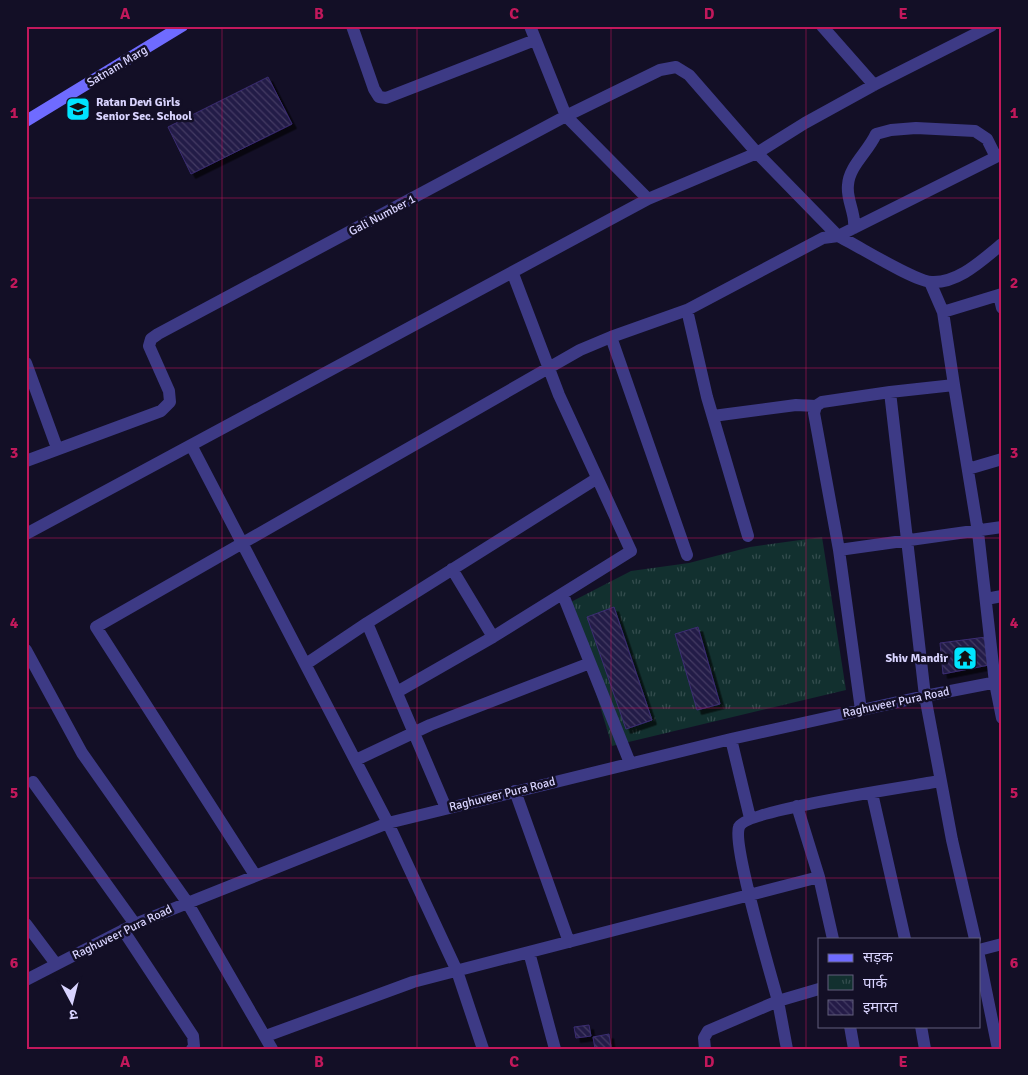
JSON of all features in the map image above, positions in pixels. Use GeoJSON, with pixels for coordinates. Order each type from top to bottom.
{"type":"FeatureCollection","features":[{"type":"Feature","properties":{"kind":"street","name":"Satnam Marg"},"geometry":{"type":"LineString","coordinates":[[26,121],[182,26]]}},
{"type":"Feature","properties":{"kind":"street"},"geometry":{"type":"LineString","coordinates":[[352,26],[374,89],[379,97],[386,98],[535,40]]}},
{"type":"Feature","properties":{"kind":"street"},"geometry":{"type":"LineString","coordinates":[[530,26],[566,116],[648,199]]}},
{"type":"Feature","properties":{"kind":"street"},"geometry":{"type":"LineString","coordinates":[[822,26],[874,85]]}},
{"type":"Feature","properties":{"kind":"street"},"geometry":{"type":"LineString","coordinates":[[26,534],[513,274],[648,199],[757,152],[874,85],[991,26]]}},
{"type":"Feature","properties":{"kind":"street"},"geometry":{"type":"LineString","coordinates":[[998,26],[1002,31]]}},
{"type":"Feature","properties":{"kind":"street","name":"Gali Number 1"},"geometry":{"type":"LineString","coordinates":[[57,448],[162,411],[170,402],[169,391],[151,354],[149,346],[151,339],[566,116],[660,70],[676,67],[688,75],[757,152]]}},
{"type":"Feature","properties":{"kind":"street"},"geometry":{"type":"LineString","coordinates":[[255,875],[96,628],[243,542],[420,444],[548,368],[611,337],[687,310],[823,238],[838,236],[1000,157],[987,138],[975,131],[916,128],[891,130],[876,134],[867,152],[852,169],[848,186],[850,204],[855,219],[854,228]]}},
{"type":"Feature","properties":{"kind":"street"},"geometry":{"type":"LineString","coordinates":[[757,152],[838,236],[930,282],[952,278],[974,267],[1002,244]]}},
{"type":"Feature","properties":{"kind":"street"},"geometry":{"type":"LineString","coordinates":[[397,692],[563,595],[631,551],[596,479],[548,368],[513,274]]}},
{"type":"Feature","properties":{"kind":"street"},"geometry":{"type":"LineString","coordinates":[[930,282],[943,312],[978,532],[1002,718]]}},
{"type":"Feature","properties":{"kind":"street"},"geometry":{"type":"LineString","coordinates":[[943,312],[1000,295],[1002,308]]}},
{"type":"Feature","properties":{"kind":"street"},"geometry":{"type":"LineString","coordinates":[[687,310],[713,416],[748,536]]}},
{"type":"Feature","properties":{"kind":"street"},"geometry":{"type":"LineString","coordinates":[[611,337],[687,555]]}},
{"type":"Feature","properties":{"kind":"street"},"geometry":{"type":"LineString","coordinates":[[26,363],[57,448],[26,461]]}},
{"type":"Feature","properties":{"kind":"street"},"geometry":{"type":"LineString","coordinates":[[713,416],[796,405],[816,406],[822,402],[954,385]]}},
{"type":"Feature","properties":{"kind":"street"},"geometry":{"type":"LineString","coordinates":[[890,392],[925,696],[940,781],[975,938]]}},
{"type":"Feature","properties":{"kind":"street"},"geometry":{"type":"LineString","coordinates":[[816,406],[814,413],[839,550],[861,710]]}},
{"type":"Feature","properties":{"kind":"street"},"geometry":{"type":"LineString","coordinates":[[191,445],[243,542],[293,645],[306,664],[388,823],[457,971],[483,1049]]}},
{"type":"Feature","properties":{"kind":"street"},"geometry":{"type":"LineString","coordinates":[[968,469],[1002,459]]}},
{"type":"Feature","properties":{"kind":"street"},"geometry":{"type":"LineString","coordinates":[[306,664],[367,623],[596,479]]}},
{"type":"Feature","properties":{"kind":"street"},"geometry":{"type":"LineString","coordinates":[[839,550],[1002,528]]}},
{"type":"Feature","properties":{"kind":"street"},"geometry":{"type":"LineString","coordinates":[[452,569],[493,637]]}},
{"type":"Feature","properties":{"kind":"street"},"geometry":{"type":"LineString","coordinates":[[563,595],[630,763]]}},
{"type":"Feature","properties":{"kind":"street"},"geometry":{"type":"LineString","coordinates":[[986,599],[1002,596]]}},
{"type":"Feature","properties":{"kind":"street"},"geometry":{"type":"LineString","coordinates":[[367,623],[446,808]]}},
{"type":"Feature","properties":{"kind":"street"},"geometry":{"type":"LineString","coordinates":[[26,650],[82,753],[187,902],[272,1049]]}},
{"type":"Feature","properties":{"kind":"street"},"geometry":{"type":"LineString","coordinates":[[356,760],[414,733],[590,663]]}},
{"type":"Feature","properties":{"kind":"street","name":"Raghuveer Pura Road"},"geometry":{"type":"LineString","coordinates":[[26,980],[135,924],[388,823],[731,739],[925,696],[998,682]]}},
{"type":"Feature","properties":{"kind":"street"},"geometry":{"type":"LineString","coordinates":[[731,739],[750,818]]}},
{"type":"Feature","properties":{"kind":"street"},"geometry":{"type":"LineString","coordinates":[[787,1049],[778,1001],[749,895],[738,828],[750,818],[797,806],[940,781]]}},
{"type":"Feature","properties":{"kind":"street"},"geometry":{"type":"LineString","coordinates":[[33,782],[135,924]]}},
{"type":"Feature","properties":{"kind":"street"},"geometry":{"type":"LineString","coordinates":[[514,791],[569,942]]}},
{"type":"Feature","properties":{"kind":"street"},"geometry":{"type":"LineString","coordinates":[[872,792],[904,938]]}},
{"type":"Feature","properties":{"kind":"street"},"geometry":{"type":"LineString","coordinates":[[797,806],[819,877],[833,938]]}},
{"type":"Feature","properties":{"kind":"street"},"geometry":{"type":"LineString","coordinates":[[266,1036],[413,982],[819,877]]}},
{"type":"Feature","properties":{"kind":"street"},"geometry":{"type":"LineString","coordinates":[[26,924],[56,964]]}},
{"type":"Feature","properties":{"kind":"street"},"geometry":{"type":"LineString","coordinates":[[123,930],[192,1036],[194,1046],[192,1049]]}},
{"type":"Feature","properties":{"kind":"street"},"geometry":{"type":"LineString","coordinates":[[980,950],[1002,944]]}},
{"type":"Feature","properties":{"kind":"street"},"geometry":{"type":"LineString","coordinates":[[529,952],[555,1049]]}},
{"type":"Feature","properties":{"kind":"street"},"geometry":{"type":"LineString","coordinates":[[980,961],[998,1049]]}},
{"type":"Feature","properties":{"kind":"street"},"geometry":{"type":"LineString","coordinates":[[706,1049],[704,1038],[708,1031],[778,1001],[818,989]]}},
{"type":"Feature","properties":{"kind":"street"},"geometry":{"type":"LineString","coordinates":[[850,1028],[854,1049]]}},
{"type":"Feature","properties":{"kind":"street"},"geometry":{"type":"LineString","coordinates":[[921,1028],[925,1049]]}},
{"type":"Feature","properties":{"kind":"green space"},"geometry":{"type":"Polygon","coordinates":[[[822,537],[846,690],[612,746],[569,603],[631,571],[689,563],[750,547],[822,537]]]}},
{"type":"Feature","properties":{"kind":"building"},"geometry":{"type":"Polygon","coordinates":[[[268,77],[292,124],[191,174],[168,127],[268,77]]]}},
{"type":"Feature","properties":{"kind":"building"},"geometry":{"type":"Polygon","coordinates":[[[614,607],[652,720],[626,729],[587,617],[614,607]]]}},
{"type":"Feature","properties":{"kind":"building"},"geometry":{"type":"Polygon","coordinates":[[[698,627],[720,704],[697,710],[675,634],[698,627]]]}},
{"type":"Feature","properties":{"kind":"building","name":"Shiv Mandir"},"geometry":{"type":"Polygon","coordinates":[[[986,637],[989,665],[943,674],[940,643],[986,637]]]}},
{"type":"Feature","properties":{"kind":"building"},"geometry":{"type":"Polygon","coordinates":[[[589,1025],[591,1036],[576,1038],[574,1027],[589,1025]]]}},
{"type":"Feature","properties":{"kind":"building"},"geometry":{"type":"Polygon","coordinates":[[[609,1034],[611,1047],[595,1049],[593,1037],[609,1034]]]}},
{"type":"Feature","properties":{"kind":"place","name":"Ratan Devi Girls Senior Sec. School"},"geometry":{"type":"Point","coordinates":[78,109]}},
{"type":"Feature","properties":{"kind":"place","name":"Shiv Mandir"},"geometry":{"type":"Point","coordinates":[965,658]}}]}
